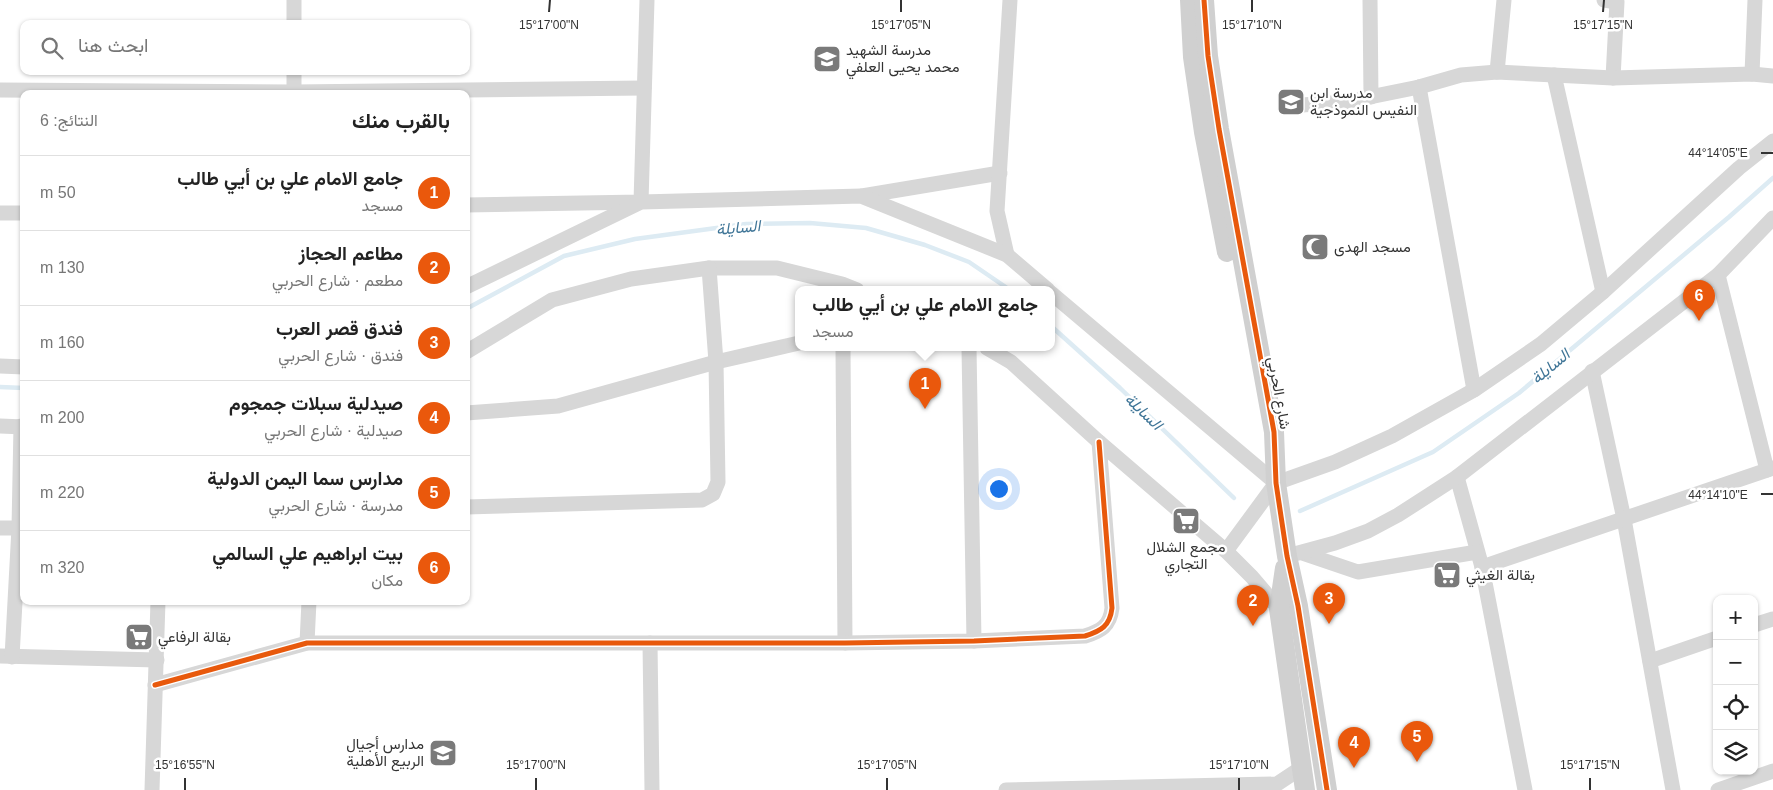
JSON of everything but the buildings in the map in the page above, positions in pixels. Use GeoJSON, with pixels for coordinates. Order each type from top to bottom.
{"type":"FeatureCollection","features":[{"type":"Feature","properties":{"kind":"street"},"geometry":{"type":"LineString","coordinates":[[294,0],[294,20]]}},
{"type":"Feature","properties":{"kind":"street"},"geometry":{"type":"LineString","coordinates":[[641,202],[647,0]]}},
{"type":"Feature","properties":{"kind":"street"},"geometry":{"type":"LineString","coordinates":[[1007,255],[997,211],[1010,0]]}},
{"type":"Feature","properties":{"kind":"street","name":"شارع الحربي"},"geometry":{"type":"LineString","coordinates":[[1190,0],[1193,57],[1204,132],[1262,435],[1294,555],[1298,606],[1327,790]]}},
{"type":"Feature","properties":{"kind":"street","name":"شارع الحربي"},"geometry":{"type":"LineString","coordinates":[[1204,0],[1208,56],[1219,129],[1274,432],[1276,483]]}},
{"type":"Feature","properties":{"kind":"street"},"geometry":{"type":"LineString","coordinates":[[1370,0],[1371,97]]}},
{"type":"Feature","properties":{"kind":"street"},"geometry":{"type":"LineString","coordinates":[[1497,72],[1504,0]]}},
{"type":"Feature","properties":{"kind":"street"},"geometry":{"type":"LineString","coordinates":[[1604,0],[1616,2],[1613,78]]}},
{"type":"Feature","properties":{"kind":"street"},"geometry":{"type":"LineString","coordinates":[[1752,74],[1755,0]]}},
{"type":"Feature","properties":{"kind":"street"},"geometry":{"type":"LineString","coordinates":[[1302,104],[1345,102],[1419,87],[1461,75],[1497,72],[1613,78],[1752,74],[1773,76]]}},
{"type":"Feature","properties":{"kind":"street"},"geometry":{"type":"LineString","coordinates":[[294,75],[294,90]]}},
{"type":"Feature","properties":{"kind":"street"},"geometry":{"type":"LineString","coordinates":[[1554,75],[1603,292]]}},
{"type":"Feature","properties":{"kind":"street"},"geometry":{"type":"LineString","coordinates":[[1419,87],[1474,390]]}},
{"type":"Feature","properties":{"kind":"street"},"geometry":{"type":"LineString","coordinates":[[469,90],[644,88]]}},
{"type":"Feature","properties":{"kind":"street"},"geometry":{"type":"LineString","coordinates":[[0,90],[20,90]]}},
{"type":"Feature","properties":{"kind":"street"},"geometry":{"type":"LineString","coordinates":[[1226,551],[1276,483],[1335,462],[1392,436],[1474,390],[1541,344],[1603,292],[1739,168],[1773,141]]}},
{"type":"Feature","properties":{"kind":"street"},"geometry":{"type":"LineString","coordinates":[[470,205],[861,196],[1000,173]]}},
{"type":"Feature","properties":{"kind":"street"},"geometry":{"type":"LineString","coordinates":[[861,196],[1007,255],[1043,286]]}},
{"type":"Feature","properties":{"kind":"street"},"geometry":{"type":"LineString","coordinates":[[470,285],[641,202]]}},
{"type":"Feature","properties":{"kind":"street"},"geometry":{"type":"LineString","coordinates":[[0,214],[20,213]]}},
{"type":"Feature","properties":{"kind":"street"},"geometry":{"type":"LineString","coordinates":[[1294,555],[1368,531],[1457,477],[1718,275],[1772,220]]}},
{"type":"Feature","properties":{"kind":"street"},"geometry":{"type":"LineString","coordinates":[[470,507],[702,500],[713,494],[718,482],[716,362],[709,268]]}},
{"type":"Feature","properties":{"kind":"street"},"geometry":{"type":"LineString","coordinates":[[470,350],[552,300],[630,279],[709,268],[777,268],[839,286]]}},
{"type":"Feature","properties":{"kind":"street"},"geometry":{"type":"LineString","coordinates":[[1482,567],[1770,469],[1718,275]]}},
{"type":"Feature","properties":{"kind":"street"},"geometry":{"type":"LineString","coordinates":[[1055,296],[1276,483]]}},
{"type":"Feature","properties":{"kind":"street"},"geometry":{"type":"LineString","coordinates":[[470,413],[558,406],[716,362],[795,344]]}},
{"type":"Feature","properties":{"kind":"street"},"geometry":{"type":"LineString","coordinates":[[843,351],[845,643]]}},
{"type":"Feature","properties":{"kind":"street"},"geometry":{"type":"LineString","coordinates":[[969,351],[974,641]]}},
{"type":"Feature","properties":{"kind":"street"},"geometry":{"type":"LineString","coordinates":[[992,351],[1011,362],[1099,442],[1226,551],[1252,576],[1279,609]]}},
{"type":"Feature","properties":{"kind":"street"},"geometry":{"type":"LineString","coordinates":[[0,366],[20,367]]}},
{"type":"Feature","properties":{"kind":"street"},"geometry":{"type":"LineString","coordinates":[[1592,371],[1624,519],[1673,790]]}},
{"type":"Feature","properties":{"kind":"street"},"geometry":{"type":"LineString","coordinates":[[0,426],[20,426]]}},
{"type":"Feature","properties":{"kind":"street"},"geometry":{"type":"LineString","coordinates":[[155,685],[307,643],[845,643],[974,641],[1085,636],[1104,628],[1111,615],[1112,608],[1099,442]]}},
{"type":"Feature","properties":{"kind":"street"},"geometry":{"type":"LineString","coordinates":[[1457,477],[1482,567],[1525,790]]}},
{"type":"Feature","properties":{"kind":"street"},"geometry":{"type":"LineString","coordinates":[[20,494],[19,528],[6,657],[157,660]]}},
{"type":"Feature","properties":{"kind":"street"},"geometry":{"type":"LineString","coordinates":[[0,528],[19,528]]}},
{"type":"Feature","properties":{"kind":"street"},"geometry":{"type":"LineString","coordinates":[[1294,555],[1358,572],[1477,552]]}},
{"type":"Feature","properties":{"kind":"street","name":"شارع الحربي"},"geometry":{"type":"LineString","coordinates":[[1294,555],[1279,609],[1304,790]]}},
{"type":"Feature","properties":{"kind":"street"},"geometry":{"type":"LineString","coordinates":[[152,790],[158,605]]}},
{"type":"Feature","properties":{"kind":"street"},"geometry":{"type":"LineString","coordinates":[[307,643],[309,605]]}},
{"type":"Feature","properties":{"kind":"street"},"geometry":{"type":"LineString","coordinates":[[1758,624],[1773,619]]}},
{"type":"Feature","properties":{"kind":"street"},"geometry":{"type":"LineString","coordinates":[[1650,661],[1713,639]]}},
{"type":"Feature","properties":{"kind":"street"},"geometry":{"type":"LineString","coordinates":[[650,643],[652,790]]}},
{"type":"Feature","properties":{"kind":"street"},"geometry":{"type":"LineString","coordinates":[[1006,790],[1279,787],[1301,768]]}},
{"type":"Feature","properties":{"kind":"street"},"geometry":{"type":"LineString","coordinates":[[1718,790],[1773,772]]}},
{"type":"Feature","properties":{"kind":"waterway","name":"السايلة"},"geometry":{"type":"LineString","coordinates":[[1300,511],[1433,452],[1519,393],[1773,178]]}},
{"type":"Feature","properties":{"kind":"waterway","name":"السايلة"},"geometry":{"type":"LineString","coordinates":[[470,307],[564,256],[635,239],[746,224],[810,223],[866,228],[925,245],[969,262],[1004,286]]}},
{"type":"Feature","properties":{"kind":"waterway","name":"السايلة"},"geometry":{"type":"LineString","coordinates":[[1055,330],[1120,388],[1234,498]]}},
{"type":"Feature","properties":{"kind":"waterway","name":"السايلة"},"geometry":{"type":"LineString","coordinates":[[0,387],[20,388]]}},
{"type":"Feature","properties":{"kind":"cycle path"},"geometry":{"type":"LineString","coordinates":[[1204,0],[1208,56],[1219,129],[1274,432],[1276,483],[1287,556],[1298,606],[1327,790]]}},
{"type":"Feature","properties":{"kind":"cycle path"},"geometry":{"type":"LineString","coordinates":[[155,685],[307,643],[845,643],[974,641],[1085,636],[1104,627],[1109,619],[1112,608],[1099,442]]}},
{"type":"Feature","properties":{"kind":"place","name":"مدرسة الشهيد محمد يحيى العلفي"},"geometry":{"type":"Point","coordinates":[827,59]}},
{"type":"Feature","properties":{"kind":"place","name":"مدرسة ابن النفيس النموذجية"},"geometry":{"type":"Point","coordinates":[1291,102]}},
{"type":"Feature","properties":{"kind":"place","name":"مسجد الهدى"},"geometry":{"type":"Point","coordinates":[1315,247]}},
{"type":"Feature","properties":{"kind":"place","name":"بيت ابراهيم علي السالمي"},"geometry":{"type":"Point","coordinates":[1699,321]}},
{"type":"Feature","properties":{"kind":"place","name":"جامع الامام علي بن أيي طالب"},"geometry":{"type":"Point","coordinates":[925,409]}},
{"type":"Feature","properties":{"kind":"place","name":"مجمع الشلال التجاري"},"geometry":{"type":"Point","coordinates":[1186,521]}},
{"type":"Feature","properties":{"kind":"place","name":"بقالة الغيثي"},"geometry":{"type":"Point","coordinates":[1447,575]}},
{"type":"Feature","properties":{"kind":"place","name":"فندق قصر العرب"},"geometry":{"type":"Point","coordinates":[1329,624]}},
{"type":"Feature","properties":{"kind":"place","name":"مطاعم الحجاز"},"geometry":{"type":"Point","coordinates":[1253,626]}},
{"type":"Feature","properties":{"kind":"place","name":"بقالة الرفاعي"},"geometry":{"type":"Point","coordinates":[139,637]}},
{"type":"Feature","properties":{"kind":"place","name":"مدارس أجيال الربيع الأهلية"},"geometry":{"type":"Point","coordinates":[443,753]}},
{"type":"Feature","properties":{"kind":"place","name":"مدارس سما اليمن الدولية"},"geometry":{"type":"Point","coordinates":[1417,762]}},
{"type":"Feature","properties":{"kind":"place","name":"صيدلية سبلات جمجوم"},"geometry":{"type":"Point","coordinates":[1354,768]}}]}
